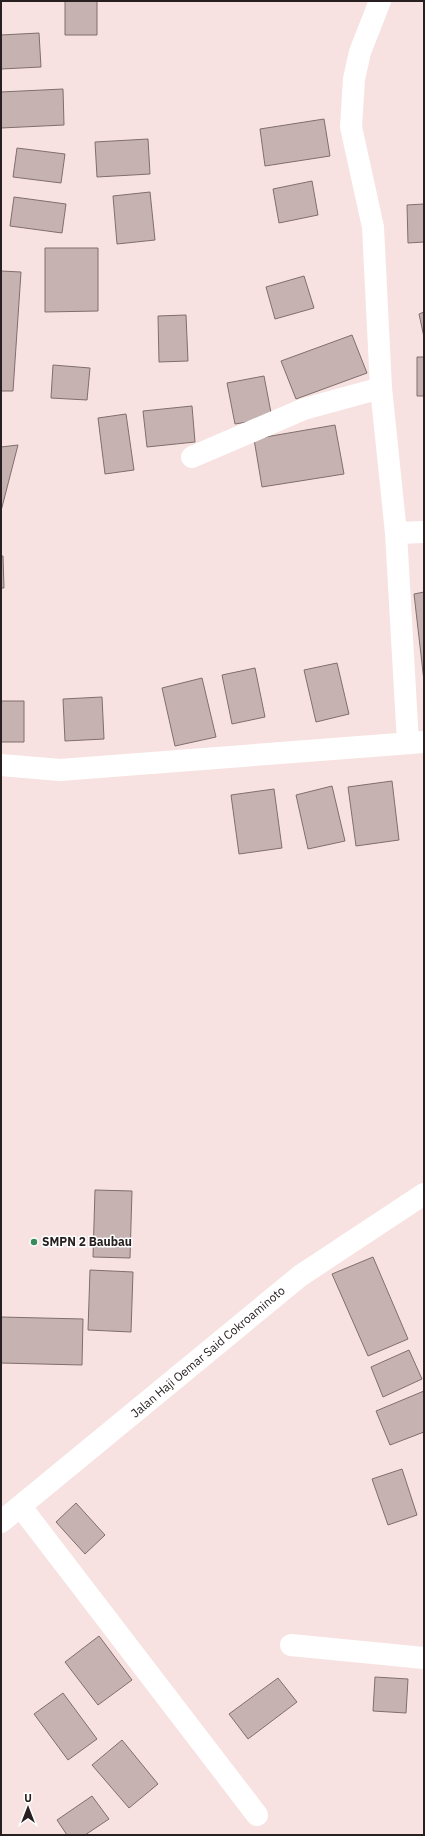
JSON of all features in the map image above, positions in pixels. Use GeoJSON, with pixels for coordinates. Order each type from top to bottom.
{"type":"FeatureCollection","features":[{"type":"Feature","properties":{"kind":"street"},"geometry":{"type":"LineString","coordinates":[[1,765],[60,770],[416,743],[381,388],[373,227],[351,127],[354,79],[360,52],[380,1]]}},
{"type":"Feature","properties":{"kind":"street"},"geometry":{"type":"LineString","coordinates":[[192,457],[304,409],[381,388]]}},
{"type":"Feature","properties":{"kind":"street"},"geometry":{"type":"LineString","coordinates":[[396,533],[424,532]]}},
{"type":"Feature","properties":{"kind":"street","name":"Jalan Haji Oemar Said Cokroaminoto"},"geometry":{"type":"LineString","coordinates":[[1,1522],[300,1276],[424,1194]]}},
{"type":"Feature","properties":{"kind":"street"},"geometry":{"type":"LineString","coordinates":[[21,1507],[257,1815]]}},
{"type":"Feature","properties":{"kind":"street"},"geometry":{"type":"LineString","coordinates":[[291,1645],[424,1658]]}},
{"type":"Feature","properties":{"kind":"building"},"geometry":{"type":"Polygon","coordinates":[[[65,1],[97,1],[97,35],[65,35],[65,1]]]}},
{"type":"Feature","properties":{"kind":"building"},"geometry":{"type":"Polygon","coordinates":[[[39,33],[41,67],[1,69],[1,35],[39,33]]]}},
{"type":"Feature","properties":{"kind":"building"},"geometry":{"type":"Polygon","coordinates":[[[63,89],[64,125],[1,128],[1,92],[63,89]]]}},
{"type":"Feature","properties":{"kind":"building"},"geometry":{"type":"Polygon","coordinates":[[[324,119],[330,156],[265,166],[260,129],[324,119]]]}},
{"type":"Feature","properties":{"kind":"building"},"geometry":{"type":"Polygon","coordinates":[[[148,139],[150,174],[97,177],[95,142],[148,139]]]}},
{"type":"Feature","properties":{"kind":"building"},"geometry":{"type":"Polygon","coordinates":[[[17,148],[65,154],[61,183],[13,177],[17,148]]]}},
{"type":"Feature","properties":{"kind":"building"},"geometry":{"type":"Polygon","coordinates":[[[312,181],[318,215],[279,223],[273,189],[312,181]]]}},
{"type":"Feature","properties":{"kind":"building"},"geometry":{"type":"Polygon","coordinates":[[[150,192],[155,240],[117,244],[113,196],[150,192]]]}},
{"type":"Feature","properties":{"kind":"building"},"geometry":{"type":"Polygon","coordinates":[[[14,197],[66,204],[62,233],[10,226],[14,197]]]}},
{"type":"Feature","properties":{"kind":"building"},"geometry":{"type":"Polygon","coordinates":[[[424,204],[424,242],[408,243],[407,205],[424,204]]]}},
{"type":"Feature","properties":{"kind":"building"},"geometry":{"type":"Polygon","coordinates":[[[45,248],[98,248],[98,311],[45,312],[45,248]]]}},
{"type":"Feature","properties":{"kind":"building"},"geometry":{"type":"Polygon","coordinates":[[[1,271],[21,272],[13,391],[1,391],[1,271]]]}},
{"type":"Feature","properties":{"kind":"building"},"geometry":{"type":"Polygon","coordinates":[[[304,276],[314,308],[275,319],[266,287],[304,276]]]}},
{"type":"Feature","properties":{"kind":"building"},"geometry":{"type":"Polygon","coordinates":[[[424,312],[424,337],[419,314],[424,312]]]}},
{"type":"Feature","properties":{"kind":"building"},"geometry":{"type":"Polygon","coordinates":[[[186,315],[188,361],[159,362],[158,316],[186,315]]]}},
{"type":"Feature","properties":{"kind":"building"},"geometry":{"type":"Polygon","coordinates":[[[352,335],[367,373],[296,399],[281,361],[352,335]]]}},
{"type":"Feature","properties":{"kind":"building"},"geometry":{"type":"Polygon","coordinates":[[[417,357],[424,357],[424,396],[417,396],[417,357]]]}},
{"type":"Feature","properties":{"kind":"building"},"geometry":{"type":"Polygon","coordinates":[[[53,365],[90,368],[87,400],[51,398],[53,365]]]}},
{"type":"Feature","properties":{"kind":"building"},"geometry":{"type":"Polygon","coordinates":[[[264,376],[272,418],[235,424],[227,383],[264,376]]]}},
{"type":"Feature","properties":{"kind":"building"},"geometry":{"type":"Polygon","coordinates":[[[192,406],[195,442],[147,447],[143,411],[192,406]]]}},
{"type":"Feature","properties":{"kind":"building"},"geometry":{"type":"Polygon","coordinates":[[[126,414],[134,470],[105,474],[98,418],[126,414]]]}},
{"type":"Feature","properties":{"kind":"building"},"geometry":{"type":"Polygon","coordinates":[[[335,425],[344,474],[262,487],[254,439],[335,425]]]}},
{"type":"Feature","properties":{"kind":"building"},"geometry":{"type":"Polygon","coordinates":[[[18,445],[1,511],[1,447],[18,445]]]}},
{"type":"Feature","properties":{"kind":"building"},"geometry":{"type":"Polygon","coordinates":[[[1,556],[3,556],[4,588],[1,588],[1,556]]]}},
{"type":"Feature","properties":{"kind":"building"},"geometry":{"type":"Polygon","coordinates":[[[424,592],[424,681],[414,594],[424,592]]]}},
{"type":"Feature","properties":{"kind":"building"},"geometry":{"type":"Polygon","coordinates":[[[337,663],[349,714],[316,722],[304,670],[337,663]]]}},
{"type":"Feature","properties":{"kind":"building"},"geometry":{"type":"Polygon","coordinates":[[[255,668],[265,717],[232,724],[222,675],[255,668]]]}},
{"type":"Feature","properties":{"kind":"building"},"geometry":{"type":"Polygon","coordinates":[[[202,678],[216,737],[175,746],[162,688],[202,678]]]}},
{"type":"Feature","properties":{"kind":"building"},"geometry":{"type":"Polygon","coordinates":[[[102,697],[104,739],[65,741],[63,699],[102,697]]]}},
{"type":"Feature","properties":{"kind":"building"},"geometry":{"type":"Polygon","coordinates":[[[1,701],[24,701],[24,742],[1,742],[1,701]]]}},
{"type":"Feature","properties":{"kind":"building"},"geometry":{"type":"Polygon","coordinates":[[[392,781],[399,840],[356,846],[348,787],[392,781]]]}},
{"type":"Feature","properties":{"kind":"building"},"geometry":{"type":"Polygon","coordinates":[[[332,786],[345,841],[308,849],[296,795],[332,786]]]}},
{"type":"Feature","properties":{"kind":"building"},"geometry":{"type":"Polygon","coordinates":[[[274,789],[282,848],[239,854],[231,795],[274,789]]]}},
{"type":"Feature","properties":{"kind":"building"},"geometry":{"type":"Polygon","coordinates":[[[95,1190],[132,1191],[130,1258],[93,1257],[95,1190]]]}},
{"type":"Feature","properties":{"kind":"building"},"geometry":{"type":"Polygon","coordinates":[[[373,1257],[408,1339],[368,1356],[332,1274],[373,1257]]]}},
{"type":"Feature","properties":{"kind":"building"},"geometry":{"type":"Polygon","coordinates":[[[90,1270],[133,1272],[131,1332],[88,1330],[90,1270]]]}},
{"type":"Feature","properties":{"kind":"building"},"geometry":{"type":"Polygon","coordinates":[[[1,1317],[83,1319],[82,1365],[1,1363],[1,1317]]]}},
{"type":"Feature","properties":{"kind":"building"},"geometry":{"type":"Polygon","coordinates":[[[409,1350],[422,1379],[383,1397],[371,1367],[409,1350]]]}},
{"type":"Feature","properties":{"kind":"building"},"geometry":{"type":"Polygon","coordinates":[[[424,1391],[424,1432],[390,1445],[376,1411],[424,1391]]]}},
{"type":"Feature","properties":{"kind":"building"},"geometry":{"type":"Polygon","coordinates":[[[402,1469],[417,1515],[388,1525],[372,1479],[402,1469]]]}},
{"type":"Feature","properties":{"kind":"building"},"geometry":{"type":"Polygon","coordinates":[[[76,1503],[105,1535],[85,1554],[56,1522],[76,1503]]]}},
{"type":"Feature","properties":{"kind":"building"},"geometry":{"type":"Polygon","coordinates":[[[99,1636],[132,1680],[98,1705],[65,1662],[99,1636]]]}},
{"type":"Feature","properties":{"kind":"building"},"geometry":{"type":"Polygon","coordinates":[[[375,1677],[408,1679],[406,1713],[373,1711],[375,1677]]]}},
{"type":"Feature","properties":{"kind":"building"},"geometry":{"type":"Polygon","coordinates":[[[278,1678],[297,1702],[248,1739],[229,1714],[278,1678]]]}},
{"type":"Feature","properties":{"kind":"building"},"geometry":{"type":"Polygon","coordinates":[[[63,1693],[97,1739],[68,1760],[34,1714],[63,1693]]]}},
{"type":"Feature","properties":{"kind":"building"},"geometry":{"type":"Polygon","coordinates":[[[122,1740],[158,1784],[129,1808],[92,1765],[122,1740]]]}},
{"type":"Feature","properties":{"kind":"building"},"geometry":{"type":"Polygon","coordinates":[[[92,1796],[109,1819],[85,1835],[67,1835],[57,1820],[92,1796]]]}},
{"type":"Feature","properties":{"kind":"place","name":"SMPN 2 Baubau"},"geometry":{"type":"Point","coordinates":[34,1242]}}]}
